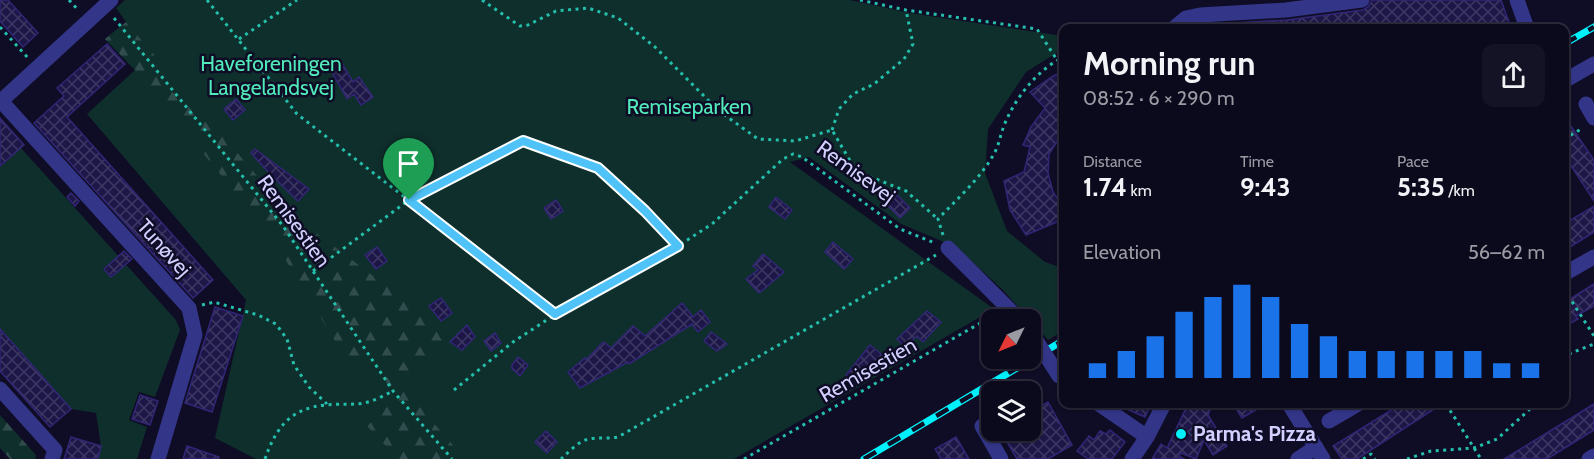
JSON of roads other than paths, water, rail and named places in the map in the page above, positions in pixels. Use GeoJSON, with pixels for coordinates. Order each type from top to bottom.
{"type":"FeatureCollection","features":[{"type":"Feature","properties":{"kind":"street"},"geometry":{"type":"LineString","coordinates":[[1179,24],[1186,18],[1200,15],[1286,10],[1362,0]]}},
{"type":"Feature","properties":{"kind":"street"},"geometry":{"type":"LineString","coordinates":[[1517,0],[1526,24]]}},
{"type":"Feature","properties":{"kind":"street"},"geometry":{"type":"LineString","coordinates":[[1,102],[107,3]]}},
{"type":"Feature","properties":{"kind":"street"},"geometry":{"type":"LineString","coordinates":[[1569,78],[1594,63]]}},
{"type":"Feature","properties":{"kind":"street","name":"Tunøvej"},"geometry":{"type":"LineString","coordinates":[[1,102],[189,308],[195,335],[158,459]]}},
{"type":"Feature","properties":{"kind":"street"},"geometry":{"type":"LineString","coordinates":[[948,248],[1009,309]]}},
{"type":"Feature","properties":{"kind":"street"},"geometry":{"type":"LineString","coordinates":[[1569,271],[1594,256]]}},
{"type":"Feature","properties":{"kind":"street"},"geometry":{"type":"LineString","coordinates":[[1041,348],[1059,375]]}},
{"type":"Feature","properties":{"kind":"street"},"geometry":{"type":"LineString","coordinates":[[0,389],[55,450],[52,459]]}},
{"type":"Feature","properties":{"kind":"street"},"geometry":{"type":"LineString","coordinates":[[1105,408],[1147,437]]}},
{"type":"Feature","properties":{"kind":"street"},"geometry":{"type":"LineString","coordinates":[[1132,459],[1162,408]]}},
{"type":"Feature","properties":{"kind":"street"},"geometry":{"type":"LineString","coordinates":[[1292,408],[1320,453],[1298,459]]}},
{"type":"Feature","properties":{"kind":"street"},"geometry":{"type":"LineString","coordinates":[[1329,421],[1351,408]]}},
{"type":"Feature","properties":{"kind":"street"},"geometry":{"type":"LineString","coordinates":[[991,441],[1001,459]]}},
{"type":"Feature","properties":{"kind":"street"},"geometry":{"type":"LineString","coordinates":[[1589,459],[1594,456]]}},
{"type":"Feature","properties":{"kind":"railway"},"geometry":{"type":"LineString","coordinates":[[1569,41],[1594,27]]}},
{"type":"Feature","properties":{"kind":"railway"},"geometry":{"type":"LineString","coordinates":[[864,459],[1059,343]]}},
{"type":"Feature","properties":{"kind":"place","name":"Parma's Pizza"},"geometry":{"type":"Point","coordinates":[1181,434]}},
{"type":"Feature","properties":{"kind":"park label","name":"Haveforeningen Langelandsvej"},"geometry":{"type":"Point","coordinates":[271,76]}},
{"type":"Feature","properties":{"kind":"park label","name":"Remiseparken"},"geometry":{"type":"Point","coordinates":[689,107]}}]}
